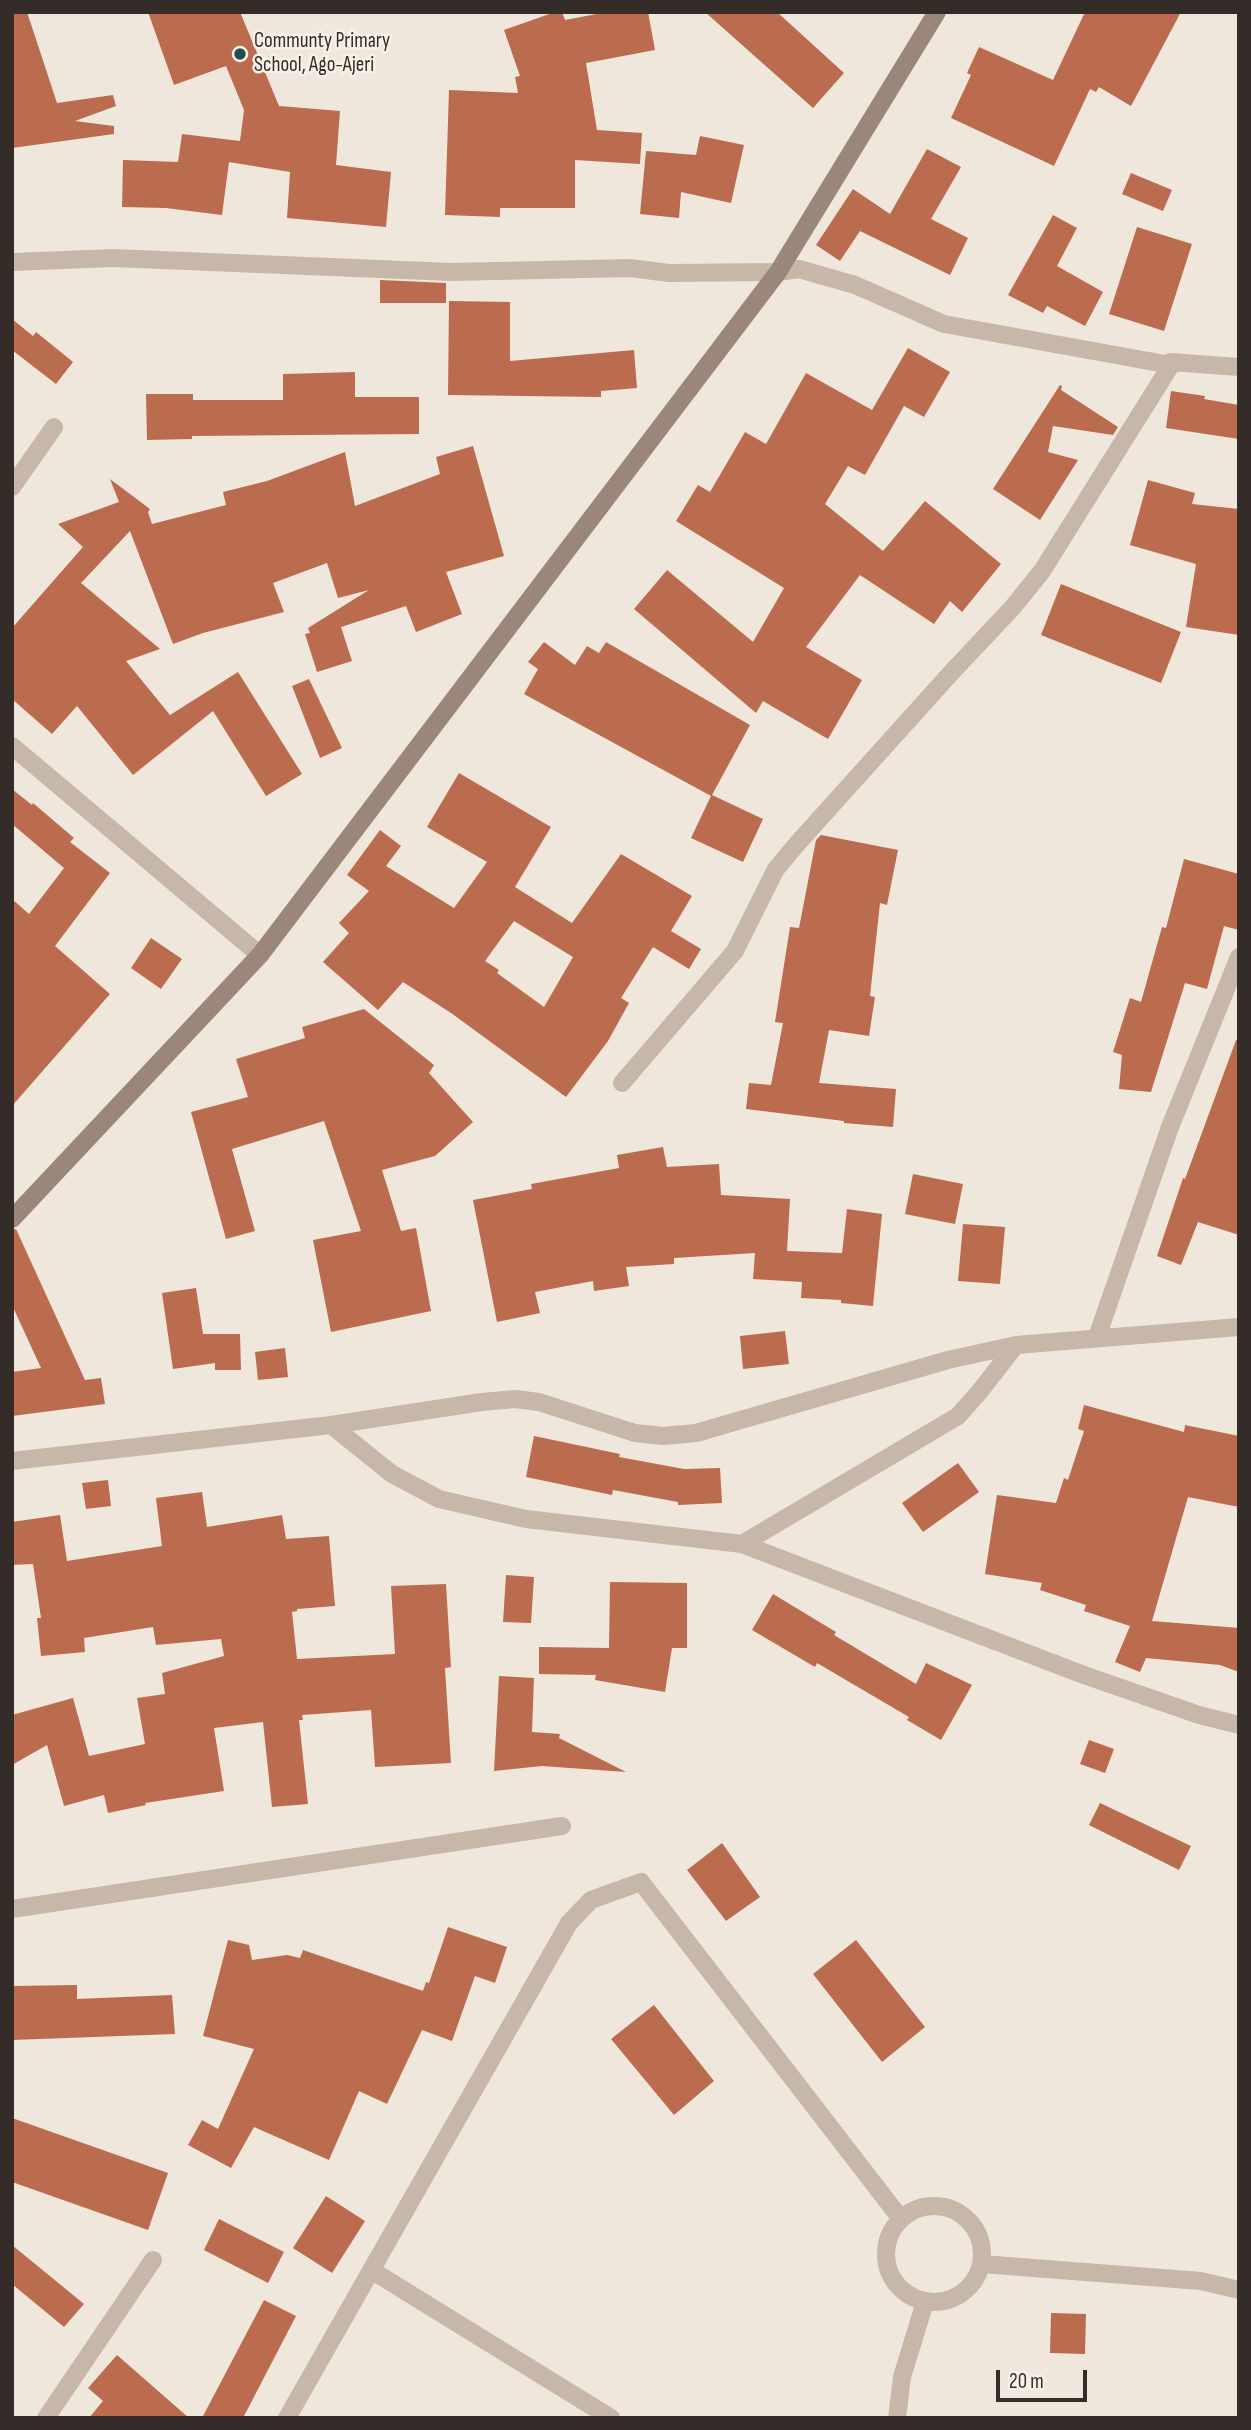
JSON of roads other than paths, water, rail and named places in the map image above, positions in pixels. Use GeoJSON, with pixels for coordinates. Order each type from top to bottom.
{"type":"FeatureCollection","features":[{"type":"Feature","properties":{"kind":"main road"},"geometry":{"type":"LineString","coordinates":[[12,1219],[260,955],[778,272],[937,12]]}},
{"type":"Feature","properties":{"kind":"street"},"geometry":{"type":"LineString","coordinates":[[12,262],[113,258],[452,272],[629,268],[669,273],[778,272],[799,269],[855,285],[944,324],[1171,365]]}},
{"type":"Feature","properties":{"kind":"street"},"geometry":{"type":"LineString","coordinates":[[622,1083],[735,951],[776,869],[1013,607],[1042,571],[1171,365],[1170,362],[1239,367]]}},
{"type":"Feature","properties":{"kind":"street"},"geometry":{"type":"LineString","coordinates":[[12,487],[54,427]]}},
{"type":"Feature","properties":{"kind":"street"},"geometry":{"type":"LineString","coordinates":[[12,746],[260,955]]}},
{"type":"Feature","properties":{"kind":"street"},"geometry":{"type":"LineString","coordinates":[[1097,1338],[1170,1127],[1239,957]]}},
{"type":"Feature","properties":{"kind":"street"},"geometry":{"type":"LineString","coordinates":[[12,1461],[331,1425],[515,1399],[539,1402],[635,1433],[663,1436],[696,1433],[948,1360],[1016,1345],[1239,1327]]}},
{"type":"Feature","properties":{"kind":"street"},"geometry":{"type":"LineString","coordinates":[[742,1544],[958,1416],[1016,1345]]}},
{"type":"Feature","properties":{"kind":"street"},"geometry":{"type":"LineString","coordinates":[[331,1425],[391,1474],[439,1499],[526,1519],[742,1544],[1084,1675],[1199,1715],[1239,1725]]}},
{"type":"Feature","properties":{"kind":"street"},"geometry":{"type":"LineString","coordinates":[[12,1909],[562,1826]]}},
{"type":"Feature","properties":{"kind":"street"},"geometry":{"type":"LineString","coordinates":[[286,2418],[569,1923],[591,1900],[641,1882],[901,2219]]}},
{"type":"Feature","properties":{"kind":"street"},"geometry":{"type":"LineString","coordinates":[[928,2206],[943,2207],[957,2212],[978,2234],[982,2264],[977,2278],[967,2290],[940,2302],[925,2302],[911,2297],[898,2287],[890,2275],[886,2245],[891,2231],[913,2210],[928,2206]]}},
{"type":"Feature","properties":{"kind":"street"},"geometry":{"type":"LineString","coordinates":[[46,2418],[153,2260]]}},
{"type":"Feature","properties":{"kind":"street"},"geometry":{"type":"LineString","coordinates":[[982,2264],[1201,2281],[1239,2290]]}},
{"type":"Feature","properties":{"kind":"street"},"geometry":{"type":"LineString","coordinates":[[372,2270],[611,2418]]}},
{"type":"Feature","properties":{"kind":"street"},"geometry":{"type":"LineString","coordinates":[[897,2418],[902,2377],[925,2302]]}},
{"type":"Feature","properties":{"kind":"place","name":"Communty Primary School, Ago-Ajeri"},"geometry":{"type":"Point","coordinates":[240,54]}}]}
